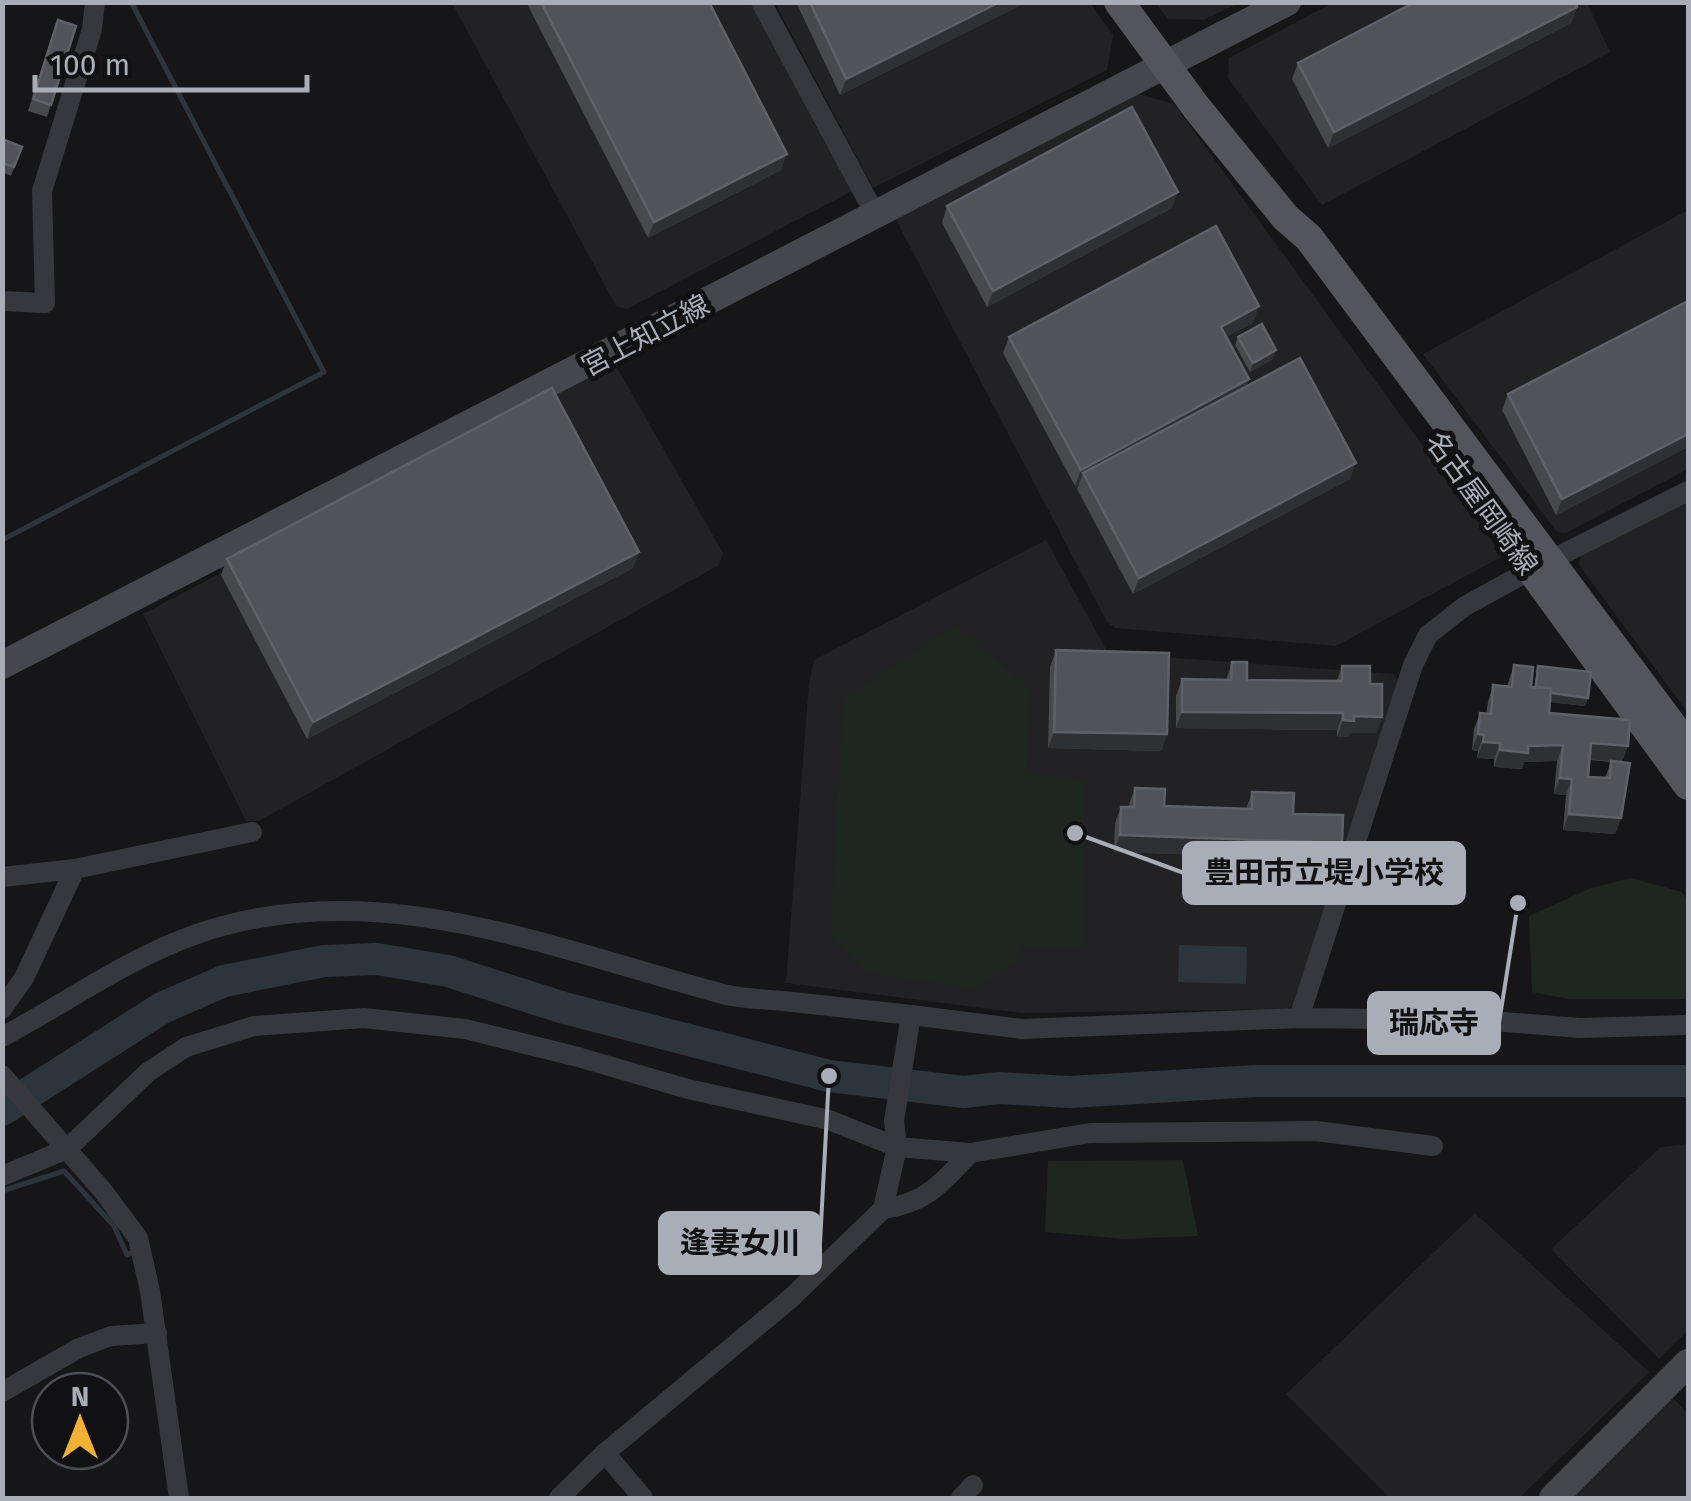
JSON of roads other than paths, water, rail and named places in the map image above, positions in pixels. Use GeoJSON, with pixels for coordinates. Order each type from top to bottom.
{"type":"FeatureCollection","features":[{"type":"Feature","properties":{"kind":"main road","name":"名古屋岡崎線"},"geometry":{"type":"LineString","coordinates":[[1118,2],[1284,217],[1309,238],[1541,566],[1688,784]]}},
{"type":"Feature","properties":{"kind":"main road","name":"宮上知立線"},"geometry":{"type":"LineString","coordinates":[[2,666],[1282,4]]}},
{"type":"Feature","properties":{"kind":"main road","name":"名古屋岡崎線"},"geometry":{"type":"LineString","coordinates":[[1541,566],[1688,747]]}},
{"type":"Feature","properties":{"kind":"main road"},"geometry":{"type":"LineString","coordinates":[[1553,1498],[1688,1363]]}},
{"type":"Feature","properties":{"kind":"street"},"geometry":{"type":"LineString","coordinates":[[2,301],[45,302],[42,192],[92,29],[95,2]]}},
{"type":"Feature","properties":{"kind":"street"},"geometry":{"type":"LineString","coordinates":[[761,2],[875,214]]}},
{"type":"Feature","properties":{"kind":"street"},"geometry":{"type":"LineString","coordinates":[[1299,1018],[1413,665],[1428,636],[1465,606],[1688,491]]}},
{"type":"Feature","properties":{"kind":"street"},"geometry":{"type":"LineString","coordinates":[[2,876],[76,869],[252,832]]}},
{"type":"Feature","properties":{"kind":"street"},"geometry":{"type":"LineString","coordinates":[[2,1009],[24,978],[76,869]]}},
{"type":"Feature","properties":{"kind":"street"},"geometry":{"type":"LineString","coordinates":[[4,1034],[175,943],[245,921],[308,911],[371,910],[435,918],[608,960],[728,995],[910,1023],[1022,1030],[1299,1018],[1480,1020],[1580,1028],[1688,1025]]}},
{"type":"Feature","properties":{"kind":"street"},"geometry":{"type":"LineString","coordinates":[[2,1176],[63,1144],[148,1072],[186,1047],[254,1026],[364,1018],[465,1029],[578,1056],[688,1089],[829,1120],[897,1147],[970,1153],[1090,1133],[1316,1130],[1433,1146]]}},
{"type":"Feature","properties":{"kind":"street"},"geometry":{"type":"LineString","coordinates":[[559,1498],[605,1453],[791,1298],[883,1209],[897,1147],[894,1121],[910,1023]]}},
{"type":"Feature","properties":{"kind":"street"},"geometry":{"type":"LineString","coordinates":[[2,1075],[138,1238],[157,1332],[179,1498]]}},
{"type":"Feature","properties":{"kind":"street"},"geometry":{"type":"LineString","coordinates":[[883,1209],[910,1205],[937,1188],[970,1153]]}},
{"type":"Feature","properties":{"kind":"street"},"geometry":{"type":"LineString","coordinates":[[2,1392],[79,1348],[111,1336],[157,1332]]}},
{"type":"Feature","properties":{"kind":"street"},"geometry":{"type":"LineString","coordinates":[[605,1453],[643,1498]]}},
{"type":"Feature","properties":{"kind":"waterway"},"geometry":{"type":"LineString","coordinates":[[2,540],[324,372],[131,2]]}},
{"type":"Feature","properties":{"kind":"waterway"},"geometry":{"type":"LineString","coordinates":[[2,1110],[162,1008],[224,981],[324,961],[377,959],[448,971],[564,1008],[829,1076],[964,1092],[999,1088],[1070,1092],[1256,1081],[1688,1081]]}},
{"type":"Feature","properties":{"kind":"waterway"},"geometry":{"type":"LineString","coordinates":[[2,1191],[64,1171],[114,1226],[127,1255],[134,1251]]}},
{"type":"Feature","properties":{"kind":"place","name":"豊田市立堤小学校"},"geometry":{"type":"Point","coordinates":[1075,833]}},
{"type":"Feature","properties":{"kind":"place","name":"瑞応寺"},"geometry":{"type":"Point","coordinates":[1518,903]}},
{"type":"Feature","properties":{"kind":"place","name":"逢妻女川"},"geometry":{"type":"Point","coordinates":[829,1076]}}]}
